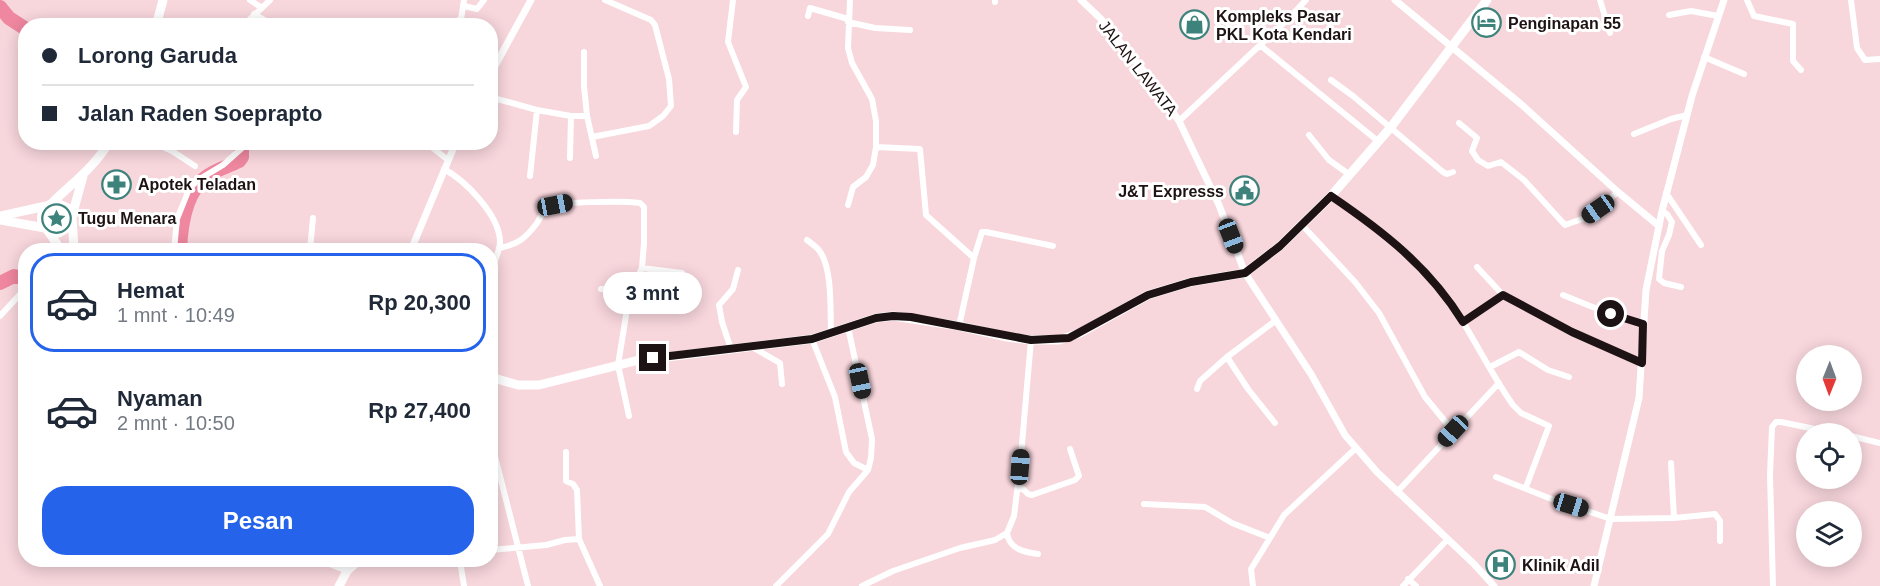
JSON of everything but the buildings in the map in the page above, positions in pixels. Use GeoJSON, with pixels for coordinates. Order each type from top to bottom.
{"type":"FeatureCollection","features":[{"type":"Feature","properties":{"kind":"main road"},"geometry":{"type":"LineString","coordinates":[[158,18],[164,0]]}},
{"type":"Feature","properties":{"kind":"main road"},"geometry":{"type":"LineString","coordinates":[[498,379],[518,385],[539,385],[618,365],[679,354],[812,339],[876,318],[893,316],[911,317],[1031,340],[1069,338],[1148,295],[1191,282],[1245,273],[1267,258],[1303,226],[1350,175],[1391,127],[1487,0]]}},
{"type":"Feature","properties":{"kind":"main road"},"geometry":{"type":"LineString","coordinates":[[56,243],[41,217],[49,205],[83,177],[101,150]]}},
{"type":"Feature","properties":{"kind":"main road"},"geometry":{"type":"LineString","coordinates":[[0,218],[59,233],[64,231],[71,219],[83,177]]}},
{"type":"Feature","properties":{"kind":"main road"},"geometry":{"type":"LineString","coordinates":[[0,218],[49,205],[65,205],[71,219],[73,243]]}},
{"type":"Feature","properties":{"kind":"main road"},"geometry":{"type":"LineString","coordinates":[[339,586],[351,567]]}},
{"type":"Feature","properties":{"kind":"street"},"geometry":{"type":"LineString","coordinates":[[250,0],[262,8]]}},
{"type":"Feature","properties":{"kind":"street"},"geometry":{"type":"LineString","coordinates":[[250,18],[270,0]]}},
{"type":"Feature","properties":{"kind":"street"},"geometry":{"type":"LineString","coordinates":[[460,18],[464,3],[477,9],[484,0]]}},
{"type":"Feature","properties":{"kind":"street"},"geometry":{"type":"LineString","coordinates":[[498,60],[531,0]]}},
{"type":"Feature","properties":{"kind":"street"},"geometry":{"type":"LineString","coordinates":[[592,137],[649,126],[663,116],[671,106],[669,79],[655,24],[651,20],[605,0]]}},
{"type":"Feature","properties":{"kind":"street"},"geometry":{"type":"LineString","coordinates":[[733,0],[728,42],[746,87],[738,100],[736,132]]}},
{"type":"Feature","properties":{"kind":"street"},"geometry":{"type":"LineString","coordinates":[[848,205],[853,187],[870,172],[875,159],[876,147],[875,110],[872,99],[850,57],[848,21],[850,0]]}},
{"type":"Feature","properties":{"kind":"street","name":"JALAN LAWATA"},"geometry":{"type":"LineString","coordinates":[[1081,0],[1101,19],[1151,80],[1179,121],[1219,206],[1245,273],[1311,374],[1345,435],[1355,449],[1396,492],[1448,539],[1494,586]]}},
{"type":"Feature","properties":{"kind":"street"},"geometry":{"type":"LineString","coordinates":[[1179,121],[1306,0]]}},
{"type":"Feature","properties":{"kind":"street"},"geometry":{"type":"LineString","coordinates":[[1395,0],[1522,105],[1659,226]]}},
{"type":"Feature","properties":{"kind":"street"},"geometry":{"type":"LineString","coordinates":[[1600,0],[1611,33]]}},
{"type":"Feature","properties":{"kind":"street"},"geometry":{"type":"LineString","coordinates":[[1594,586],[1639,398],[1646,290],[1665,193],[1704,57],[1724,0]]}},
{"type":"Feature","properties":{"kind":"street"},"geometry":{"type":"LineString","coordinates":[[1747,0],[1754,16],[1793,24],[1793,61],[1801,70]]}},
{"type":"Feature","properties":{"kind":"street"},"geometry":{"type":"LineString","coordinates":[[1851,0],[1858,52],[1865,60],[1880,59]]}},
{"type":"Feature","properties":{"kind":"street"},"geometry":{"type":"LineString","coordinates":[[808,16],[810,8],[868,27],[910,30]]}},
{"type":"Feature","properties":{"kind":"street"},"geometry":{"type":"LineString","coordinates":[[1669,15],[1691,11],[1718,16]]}},
{"type":"Feature","properties":{"kind":"street"},"geometry":{"type":"LineString","coordinates":[[254,14],[261,18]]}},
{"type":"Feature","properties":{"kind":"street"},"geometry":{"type":"LineString","coordinates":[[1260,45],[1379,142]]}},
{"type":"Feature","properties":{"kind":"street"},"geometry":{"type":"LineString","coordinates":[[584,52],[587,116],[596,156]]}},
{"type":"Feature","properties":{"kind":"street"},"geometry":{"type":"LineString","coordinates":[[1704,57],[1744,74]]}},
{"type":"Feature","properties":{"kind":"street"},"geometry":{"type":"LineString","coordinates":[[1331,80],[1443,172],[1447,174],[1453,172]]}},
{"type":"Feature","properties":{"kind":"street"},"geometry":{"type":"LineString","coordinates":[[498,100],[537,110],[571,116],[587,116]]}},
{"type":"Feature","properties":{"kind":"street"},"geometry":{"type":"LineString","coordinates":[[530,176],[537,110]]}},
{"type":"Feature","properties":{"kind":"street"},"geometry":{"type":"LineString","coordinates":[[1634,134],[1687,115]]}},
{"type":"Feature","properties":{"kind":"street"},"geometry":{"type":"LineString","coordinates":[[570,158],[571,116]]}},
{"type":"Feature","properties":{"kind":"street"},"geometry":{"type":"LineString","coordinates":[[1459,123],[1477,138],[1472,151],[1478,160],[1488,166],[1500,162],[1514,172],[1565,225],[1585,218],[1618,192]]}},
{"type":"Feature","properties":{"kind":"street"},"geometry":{"type":"LineString","coordinates":[[1309,135],[1329,160],[1350,175]]}},
{"type":"Feature","properties":{"kind":"street"},"geometry":{"type":"LineString","coordinates":[[876,147],[920,149],[926,215],[974,258]]}},
{"type":"Feature","properties":{"kind":"street"},"geometry":{"type":"LineString","coordinates":[[170,150],[195,166]]}},
{"type":"Feature","properties":{"kind":"street"},"geometry":{"type":"LineString","coordinates":[[175,243],[177,219],[189,189],[240,150]]}},
{"type":"Feature","properties":{"kind":"street"},"geometry":{"type":"LineString","coordinates":[[435,150],[448,160]]}},
{"type":"Feature","properties":{"kind":"street"},"geometry":{"type":"LineString","coordinates":[[414,243],[452,150]]}},
{"type":"Feature","properties":{"kind":"street"},"geometry":{"type":"LineString","coordinates":[[444,169],[461,179],[479,198],[497,228],[500,238],[498,253]]}},
{"type":"Feature","properties":{"kind":"street"},"geometry":{"type":"LineString","coordinates":[[1665,193],[1701,245]]}},
{"type":"Feature","properties":{"kind":"street"},"geometry":{"type":"LineString","coordinates":[[1331,196],[1372,223],[1426,272],[1445,294],[1513,405],[1521,413],[1549,426],[1526,487]]}},
{"type":"Feature","properties":{"kind":"street"},"geometry":{"type":"LineString","coordinates":[[500,248],[522,240],[548,208],[555,205],[637,202],[643,204],[642,268],[632,289],[618,365],[629,416]]}},
{"type":"Feature","properties":{"kind":"street"},"geometry":{"type":"LineString","coordinates":[[1662,211],[1667,213],[1672,222],[1662,251],[1659,279],[1664,283],[1681,287]]}},
{"type":"Feature","properties":{"kind":"street"},"geometry":{"type":"LineString","coordinates":[[311,243],[314,218]]}},
{"type":"Feature","properties":{"kind":"street"},"geometry":{"type":"LineString","coordinates":[[1303,226],[1355,282],[1379,313],[1425,397],[1453,431]]}},
{"type":"Feature","properties":{"kind":"street"},"geometry":{"type":"LineString","coordinates":[[959,326],[982,232],[1053,246]]}},
{"type":"Feature","properties":{"kind":"street"},"geometry":{"type":"LineString","coordinates":[[807,240],[819,250],[825,261],[831,332]]}},
{"type":"Feature","properties":{"kind":"street"},"geometry":{"type":"LineString","coordinates":[[1477,267],[1503,295],[1572,332],[1642,363]]}},
{"type":"Feature","properties":{"kind":"street"},"geometry":{"type":"LineString","coordinates":[[642,268],[682,273]]}},
{"type":"Feature","properties":{"kind":"street"},"geometry":{"type":"LineString","coordinates":[[731,349],[719,305],[736,283],[738,270]]}},
{"type":"Feature","properties":{"kind":"street"},"geometry":{"type":"LineString","coordinates":[[601,290],[632,289]]}},
{"type":"Feature","properties":{"kind":"street"},"geometry":{"type":"LineString","coordinates":[[1463,322],[1503,295]]}},
{"type":"Feature","properties":{"kind":"street"},"geometry":{"type":"LineString","coordinates":[[1563,295],[1643,324]]}},
{"type":"Feature","properties":{"kind":"street"},"geometry":{"type":"LineString","coordinates":[[0,316],[18,296]]}},
{"type":"Feature","properties":{"kind":"street"},"geometry":{"type":"LineString","coordinates":[[1197,389],[1200,381],[1208,373],[1275,321]]}},
{"type":"Feature","properties":{"kind":"street"},"geometry":{"type":"LineString","coordinates":[[776,586],[828,534],[849,492],[868,470],[872,439],[848,327]]}},
{"type":"Feature","properties":{"kind":"street"},"geometry":{"type":"LineString","coordinates":[[812,339],[835,397],[846,452],[854,463],[868,470]]}},
{"type":"Feature","properties":{"kind":"street"},"geometry":{"type":"LineString","coordinates":[[1031,340],[1014,516],[1007,533],[1014,547],[1038,554]]}},
{"type":"Feature","properties":{"kind":"street"},"geometry":{"type":"LineString","coordinates":[[751,347],[780,363],[782,384]]}},
{"type":"Feature","properties":{"kind":"street"},"geometry":{"type":"LineString","coordinates":[[1490,367],[1519,352],[1548,370],[1569,377]]}},
{"type":"Feature","properties":{"kind":"street"},"geometry":{"type":"LineString","coordinates":[[1227,357],[1248,389],[1275,423]]}},
{"type":"Feature","properties":{"kind":"street"},"geometry":{"type":"LineString","coordinates":[[1396,492],[1499,383]]}},
{"type":"Feature","properties":{"kind":"street"},"geometry":{"type":"LineString","coordinates":[[1773,586],[1770,475],[1772,427],[1776,422],[1796,425]]}},
{"type":"Feature","properties":{"kind":"street"},"geometry":{"type":"LineString","coordinates":[[1862,439],[1880,443]]}},
{"type":"Feature","properties":{"kind":"street"},"geometry":{"type":"LineString","coordinates":[[1017,488],[1032,495],[1074,480],[1079,476],[1070,449]]}},
{"type":"Feature","properties":{"kind":"street"},"geometry":{"type":"LineString","coordinates":[[1253,586],[1251,569],[1284,516],[1294,504],[1355,449]]}},
{"type":"Feature","properties":{"kind":"street"},"geometry":{"type":"LineString","coordinates":[[566,452],[566,481],[573,484],[577,490],[579,539],[600,586]]}},
{"type":"Feature","properties":{"kind":"street"},"geometry":{"type":"LineString","coordinates":[[1671,463],[1674,519]]}},
{"type":"Feature","properties":{"kind":"street"},"geometry":{"type":"LineString","coordinates":[[498,468],[528,586]]}},
{"type":"Feature","properties":{"kind":"street"},"geometry":{"type":"LineString","coordinates":[[1496,477],[1611,519],[1674,519],[1715,514],[1720,521],[1720,541]]}},
{"type":"Feature","properties":{"kind":"street"},"geometry":{"type":"LineString","coordinates":[[1144,504],[1205,507],[1232,523],[1270,538]]}},
{"type":"Feature","properties":{"kind":"street"},"geometry":{"type":"LineString","coordinates":[[862,586],[904,567],[960,548],[995,540],[1007,533]]}},
{"type":"Feature","properties":{"kind":"street"},"geometry":{"type":"LineString","coordinates":[[498,549],[539,546],[579,539]]}},
{"type":"Feature","properties":{"kind":"street"},"geometry":{"type":"LineString","coordinates":[[1403,586],[1448,539]]}},
{"type":"Feature","properties":{"kind":"street"},"geometry":{"type":"LineString","coordinates":[[337,567],[347,571]]}},
{"type":"Feature","properties":{"kind":"street"},"geometry":{"type":"LineString","coordinates":[[461,567],[464,586]]}},
{"type":"Feature","properties":{"kind":"street"},"geometry":{"type":"LineString","coordinates":[[1408,579],[1416,586]]}},
{"type":"Feature","properties":{"kind":"waterway"},"geometry":{"type":"LineString","coordinates":[[0,7],[9,18],[18,24]]}},
{"type":"Feature","properties":{"kind":"waterway"},"geometry":{"type":"LineString","coordinates":[[181,243],[183,219],[194,190],[209,175],[239,161],[242,157],[242,150]]}},
{"type":"Feature","properties":{"kind":"waterway"},"geometry":{"type":"LineString","coordinates":[[0,283],[14,276],[18,277]]}},
{"type":"Feature","properties":{"kind":"place","name":"Penginapan 55"},"geometry":{"type":"Point","coordinates":[1487,23]}},
{"type":"Feature","properties":{"kind":"place","name":"Kompleks Pasar PKL Kota Kendari"},"geometry":{"type":"Point","coordinates":[1195,25]}},
{"type":"Feature","properties":{"kind":"place","name":"Apotek Teladan"},"geometry":{"type":"Point","coordinates":[117,184]}},
{"type":"Feature","properties":{"kind":"place","name":"J&T Expresss"},"geometry":{"type":"Point","coordinates":[1245,191]}},
{"type":"Feature","properties":{"kind":"place","name":"Tugu Menara"},"geometry":{"type":"Point","coordinates":[57,218]}},
{"type":"Feature","properties":{"kind":"place","name":"Klinik Adil"},"geometry":{"type":"Point","coordinates":[1501,565]}},
{"type":"Feature","properties":{"kind":"route"},"geometry":{"type":"LineString","coordinates":[[653,358],[812,339],[876,318],[893,316],[911,317],[1031,340],[1069,338],[1148,295],[1191,282],[1245,273],[1267,258],[1303,226],[1331,196],[1372,223],[1426,272],[1445,294],[1463,322],[1503,295],[1572,332],[1642,363],[1643,324],[1611,314]]}}]}
